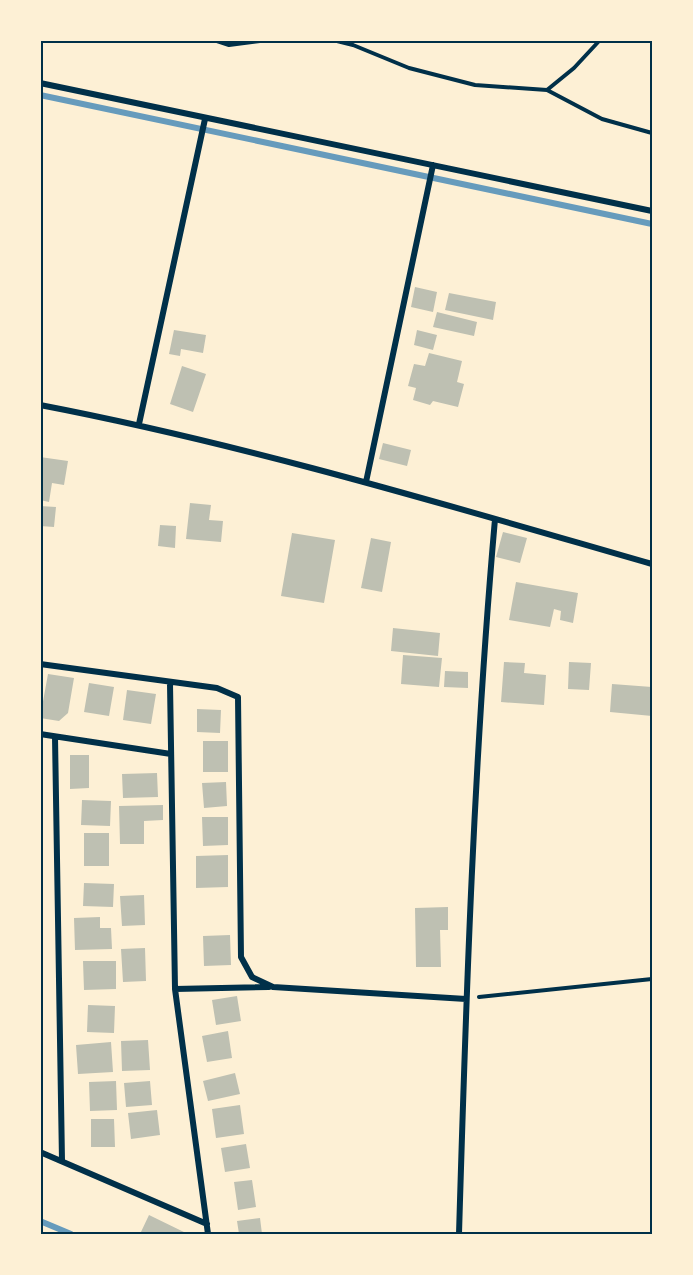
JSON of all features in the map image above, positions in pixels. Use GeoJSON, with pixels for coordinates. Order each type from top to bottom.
{"type":"FeatureCollection","features":[{"type":"Feature","properties":{"kind":"street"},"geometry":{"type":"LineString","coordinates":[[40,83],[652,211]]}},
{"type":"Feature","properties":{"kind":"street"},"geometry":{"type":"LineString","coordinates":[[139,424],[205,119]]}},
{"type":"Feature","properties":{"kind":"street"},"geometry":{"type":"LineString","coordinates":[[366,482],[433,165]]}},
{"type":"Feature","properties":{"kind":"street"},"geometry":{"type":"LineString","coordinates":[[40,405],[139,424],[366,482],[652,564]]}},
{"type":"Feature","properties":{"kind":"street"},"geometry":{"type":"LineString","coordinates":[[459,1234],[466,999],[483,658],[495,519]]}},
{"type":"Feature","properties":{"kind":"street"},"geometry":{"type":"LineString","coordinates":[[40,663],[170,684],[217,688],[238,697],[241,957],[252,977],[273,987]]}},
{"type":"Feature","properties":{"kind":"street"},"geometry":{"type":"LineString","coordinates":[[170,684],[175,989],[208,1234]]}},
{"type":"Feature","properties":{"kind":"street"},"geometry":{"type":"LineString","coordinates":[[40,734],[171,754]]}},
{"type":"Feature","properties":{"kind":"street"},"geometry":{"type":"LineString","coordinates":[[55,737],[62,1161]]}},
{"type":"Feature","properties":{"kind":"street"},"geometry":{"type":"LineString","coordinates":[[175,989],[273,987],[466,999]]}},
{"type":"Feature","properties":{"kind":"street"},"geometry":{"type":"LineString","coordinates":[[40,1152],[207,1224]]}},
{"type":"Feature","properties":{"kind":"path"},"geometry":{"type":"LineString","coordinates":[[214,40],[229,45],[268,40]]}},
{"type":"Feature","properties":{"kind":"path"},"geometry":{"type":"LineString","coordinates":[[333,40],[353,43],[409,68],[475,85],[547,90],[602,119],[652,133]]}},
{"type":"Feature","properties":{"kind":"path"},"geometry":{"type":"LineString","coordinates":[[547,90],[574,68],[600,40]]}},
{"type":"Feature","properties":{"kind":"path"},"geometry":{"type":"LineString","coordinates":[[466,999],[652,979]]}},
{"type":"Feature","properties":{"kind":"building"},"geometry":{"type":"Polygon","coordinates":[[[415,287],[437,292],[433,312],[411,307],[415,287]]]}},
{"type":"Feature","properties":{"kind":"building"},"geometry":{"type":"Polygon","coordinates":[[[449,293],[496,302],[493,320],[445,310],[449,293]]]}},
{"type":"Feature","properties":{"kind":"building"},"geometry":{"type":"Polygon","coordinates":[[[437,312],[477,322],[474,336],[433,327],[437,312]]]}},
{"type":"Feature","properties":{"kind":"building"},"geometry":{"type":"Polygon","coordinates":[[[174,330],[206,335],[203,353],[181,349],[180,356],[169,354],[174,330]]]}},
{"type":"Feature","properties":{"kind":"building"},"geometry":{"type":"Polygon","coordinates":[[[417,330],[437,335],[433,350],[414,345],[417,330]]]}},
{"type":"Feature","properties":{"kind":"building"},"geometry":{"type":"Polygon","coordinates":[[[429,353],[462,361],[457,382],[464,384],[458,407],[433,401],[430,405],[413,400],[416,388],[408,386],[414,364],[425,366],[429,353]]]}},
{"type":"Feature","properties":{"kind":"building"},"geometry":{"type":"Polygon","coordinates":[[[182,366],[206,374],[193,412],[170,404],[182,366]]]}},
{"type":"Feature","properties":{"kind":"building"},"geometry":{"type":"Polygon","coordinates":[[[383,443],[411,450],[407,466],[379,459],[383,443]]]}},
{"type":"Feature","properties":{"kind":"building"},"geometry":{"type":"Polygon","coordinates":[[[40,457],[68,461],[64,485],[52,483],[49,502],[40,500],[40,457]]]}},
{"type":"Feature","properties":{"kind":"building"},"geometry":{"type":"Polygon","coordinates":[[[190,503],[211,505],[209,520],[223,521],[221,542],[186,539],[190,503]]]}},
{"type":"Feature","properties":{"kind":"building"},"geometry":{"type":"Polygon","coordinates":[[[40,506],[56,507],[54,527],[40,526],[40,506]]]}},
{"type":"Feature","properties":{"kind":"building"},"geometry":{"type":"Polygon","coordinates":[[[160,525],[176,526],[175,548],[158,546],[160,525]]]}},
{"type":"Feature","properties":{"kind":"building"},"geometry":{"type":"Polygon","coordinates":[[[503,532],[527,538],[520,563],[496,557],[503,532]]]}},
{"type":"Feature","properties":{"kind":"building"},"geometry":{"type":"Polygon","coordinates":[[[292,533],[335,540],[324,603],[281,596],[292,533]]]}},
{"type":"Feature","properties":{"kind":"building"},"geometry":{"type":"Polygon","coordinates":[[[371,538],[391,542],[382,592],[361,588],[371,538]]]}},
{"type":"Feature","properties":{"kind":"building"},"geometry":{"type":"Polygon","coordinates":[[[516,582],[578,593],[573,623],[560,620],[561,611],[554,609],[550,627],[509,620],[516,582]]]}},
{"type":"Feature","properties":{"kind":"building"},"geometry":{"type":"Polygon","coordinates":[[[393,628],[440,633],[438,656],[391,651],[393,628]]]}},
{"type":"Feature","properties":{"kind":"building"},"geometry":{"type":"Polygon","coordinates":[[[403,655],[442,658],[439,687],[401,684],[403,655]]]}},
{"type":"Feature","properties":{"kind":"building"},"geometry":{"type":"Polygon","coordinates":[[[504,662],[525,663],[524,673],[546,675],[544,705],[501,702],[504,662]]]}},
{"type":"Feature","properties":{"kind":"building"},"geometry":{"type":"Polygon","coordinates":[[[569,662],[591,663],[589,690],[568,689],[569,662]]]}},
{"type":"Feature","properties":{"kind":"building"},"geometry":{"type":"Polygon","coordinates":[[[445,671],[468,672],[468,688],[444,687],[445,671]]]}},
{"type":"Feature","properties":{"kind":"building"},"geometry":{"type":"Polygon","coordinates":[[[48,674],[74,678],[68,713],[59,721],[40,718],[48,674]]]}},
{"type":"Feature","properties":{"kind":"building"},"geometry":{"type":"Polygon","coordinates":[[[89,683],[114,687],[109,716],[84,712],[89,683]]]}},
{"type":"Feature","properties":{"kind":"building"},"geometry":{"type":"Polygon","coordinates":[[[612,684],[652,687],[652,716],[610,712],[612,684]]]}},
{"type":"Feature","properties":{"kind":"building"},"geometry":{"type":"Polygon","coordinates":[[[127,690],[156,694],[151,724],[123,720],[127,690]]]}},
{"type":"Feature","properties":{"kind":"building"},"geometry":{"type":"Polygon","coordinates":[[[197,709],[221,710],[220,733],[197,732],[197,709]]]}},
{"type":"Feature","properties":{"kind":"building"},"geometry":{"type":"Polygon","coordinates":[[[203,741],[228,741],[228,772],[203,772],[203,741]]]}},
{"type":"Feature","properties":{"kind":"building"},"geometry":{"type":"Polygon","coordinates":[[[70,755],[89,755],[89,788],[70,789],[70,755]]]}},
{"type":"Feature","properties":{"kind":"building"},"geometry":{"type":"Polygon","coordinates":[[[157,773],[158,797],[123,798],[122,774],[157,773]]]}},
{"type":"Feature","properties":{"kind":"building"},"geometry":{"type":"Polygon","coordinates":[[[226,782],[227,806],[204,808],[202,783],[226,782]]]}},
{"type":"Feature","properties":{"kind":"building"},"geometry":{"type":"Polygon","coordinates":[[[82,800],[111,801],[110,826],[81,825],[82,800]]]}},
{"type":"Feature","properties":{"kind":"building"},"geometry":{"type":"Polygon","coordinates":[[[163,805],[163,820],[144,821],[144,844],[120,844],[119,806],[163,805]]]}},
{"type":"Feature","properties":{"kind":"building"},"geometry":{"type":"Polygon","coordinates":[[[202,817],[228,817],[228,845],[203,846],[202,817]]]}},
{"type":"Feature","properties":{"kind":"building"},"geometry":{"type":"Polygon","coordinates":[[[84,833],[109,833],[109,866],[84,866],[84,833]]]}},
{"type":"Feature","properties":{"kind":"building"},"geometry":{"type":"Polygon","coordinates":[[[228,855],[228,887],[196,888],[196,856],[228,855]]]}},
{"type":"Feature","properties":{"kind":"building"},"geometry":{"type":"Polygon","coordinates":[[[84,883],[114,884],[113,907],[83,906],[84,883]]]}},
{"type":"Feature","properties":{"kind":"building"},"geometry":{"type":"Polygon","coordinates":[[[144,895],[145,925],[122,926],[120,896],[144,895]]]}},
{"type":"Feature","properties":{"kind":"building"},"geometry":{"type":"Polygon","coordinates":[[[448,907],[448,930],[440,930],[441,967],[416,967],[415,908],[448,907]]]}},
{"type":"Feature","properties":{"kind":"building"},"geometry":{"type":"Polygon","coordinates":[[[100,917],[100,928],[111,928],[112,949],[75,950],[74,918],[100,917]]]}},
{"type":"Feature","properties":{"kind":"building"},"geometry":{"type":"Polygon","coordinates":[[[230,935],[231,965],[204,966],[203,936],[230,935]]]}},
{"type":"Feature","properties":{"kind":"building"},"geometry":{"type":"Polygon","coordinates":[[[145,948],[146,981],[123,982],[121,949],[145,948]]]}},
{"type":"Feature","properties":{"kind":"building"},"geometry":{"type":"Polygon","coordinates":[[[83,961],[116,961],[116,989],[84,990],[83,961]]]}},
{"type":"Feature","properties":{"kind":"building"},"geometry":{"type":"Polygon","coordinates":[[[237,996],[241,1021],[216,1025],[212,1000],[237,996]]]}},
{"type":"Feature","properties":{"kind":"building"},"geometry":{"type":"Polygon","coordinates":[[[88,1005],[115,1006],[114,1033],[87,1032],[88,1005]]]}},
{"type":"Feature","properties":{"kind":"building"},"geometry":{"type":"Polygon","coordinates":[[[228,1031],[232,1058],[207,1062],[202,1036],[228,1031]]]}},
{"type":"Feature","properties":{"kind":"building"},"geometry":{"type":"Polygon","coordinates":[[[148,1040],[150,1070],[122,1071],[121,1041],[148,1040]]]}},
{"type":"Feature","properties":{"kind":"building"},"geometry":{"type":"Polygon","coordinates":[[[111,1042],[113,1072],[78,1074],[76,1045],[111,1042]]]}},
{"type":"Feature","properties":{"kind":"building"},"geometry":{"type":"Polygon","coordinates":[[[235,1073],[240,1094],[208,1101],[203,1081],[235,1073]]]}},
{"type":"Feature","properties":{"kind":"building"},"geometry":{"type":"Polygon","coordinates":[[[116,1081],[117,1110],[90,1111],[89,1082],[116,1081]]]}},
{"type":"Feature","properties":{"kind":"building"},"geometry":{"type":"Polygon","coordinates":[[[150,1081],[152,1105],[126,1107],[124,1083],[150,1081]]]}},
{"type":"Feature","properties":{"kind":"building"},"geometry":{"type":"Polygon","coordinates":[[[240,1105],[244,1134],[216,1138],[212,1109],[240,1105]]]}},
{"type":"Feature","properties":{"kind":"building"},"geometry":{"type":"Polygon","coordinates":[[[157,1110],[160,1135],[131,1139],[128,1113],[157,1110]]]}},
{"type":"Feature","properties":{"kind":"building"},"geometry":{"type":"Polygon","coordinates":[[[91,1119],[114,1119],[115,1147],[91,1147],[91,1119]]]}},
{"type":"Feature","properties":{"kind":"building"},"geometry":{"type":"Polygon","coordinates":[[[246,1144],[250,1168],[225,1172],[221,1148],[246,1144]]]}},
{"type":"Feature","properties":{"kind":"building"},"geometry":{"type":"Polygon","coordinates":[[[252,1180],[256,1207],[238,1210],[234,1182],[252,1180]]]}},
{"type":"Feature","properties":{"kind":"building"},"geometry":{"type":"Polygon","coordinates":[[[149,1215],[188,1234],[140,1234],[149,1215]]]}},
{"type":"Feature","properties":{"kind":"building"},"geometry":{"type":"Polygon","coordinates":[[[260,1218],[262,1234],[239,1234],[237,1221],[260,1218]]]}},
{"type":"Feature","properties":{"kind":"waterway"},"geometry":{"type":"LineString","coordinates":[[40,95],[652,224]]}},
{"type":"Feature","properties":{"kind":"waterway"},"geometry":{"type":"LineString","coordinates":[[40,1221],[71,1234]]}}]}
